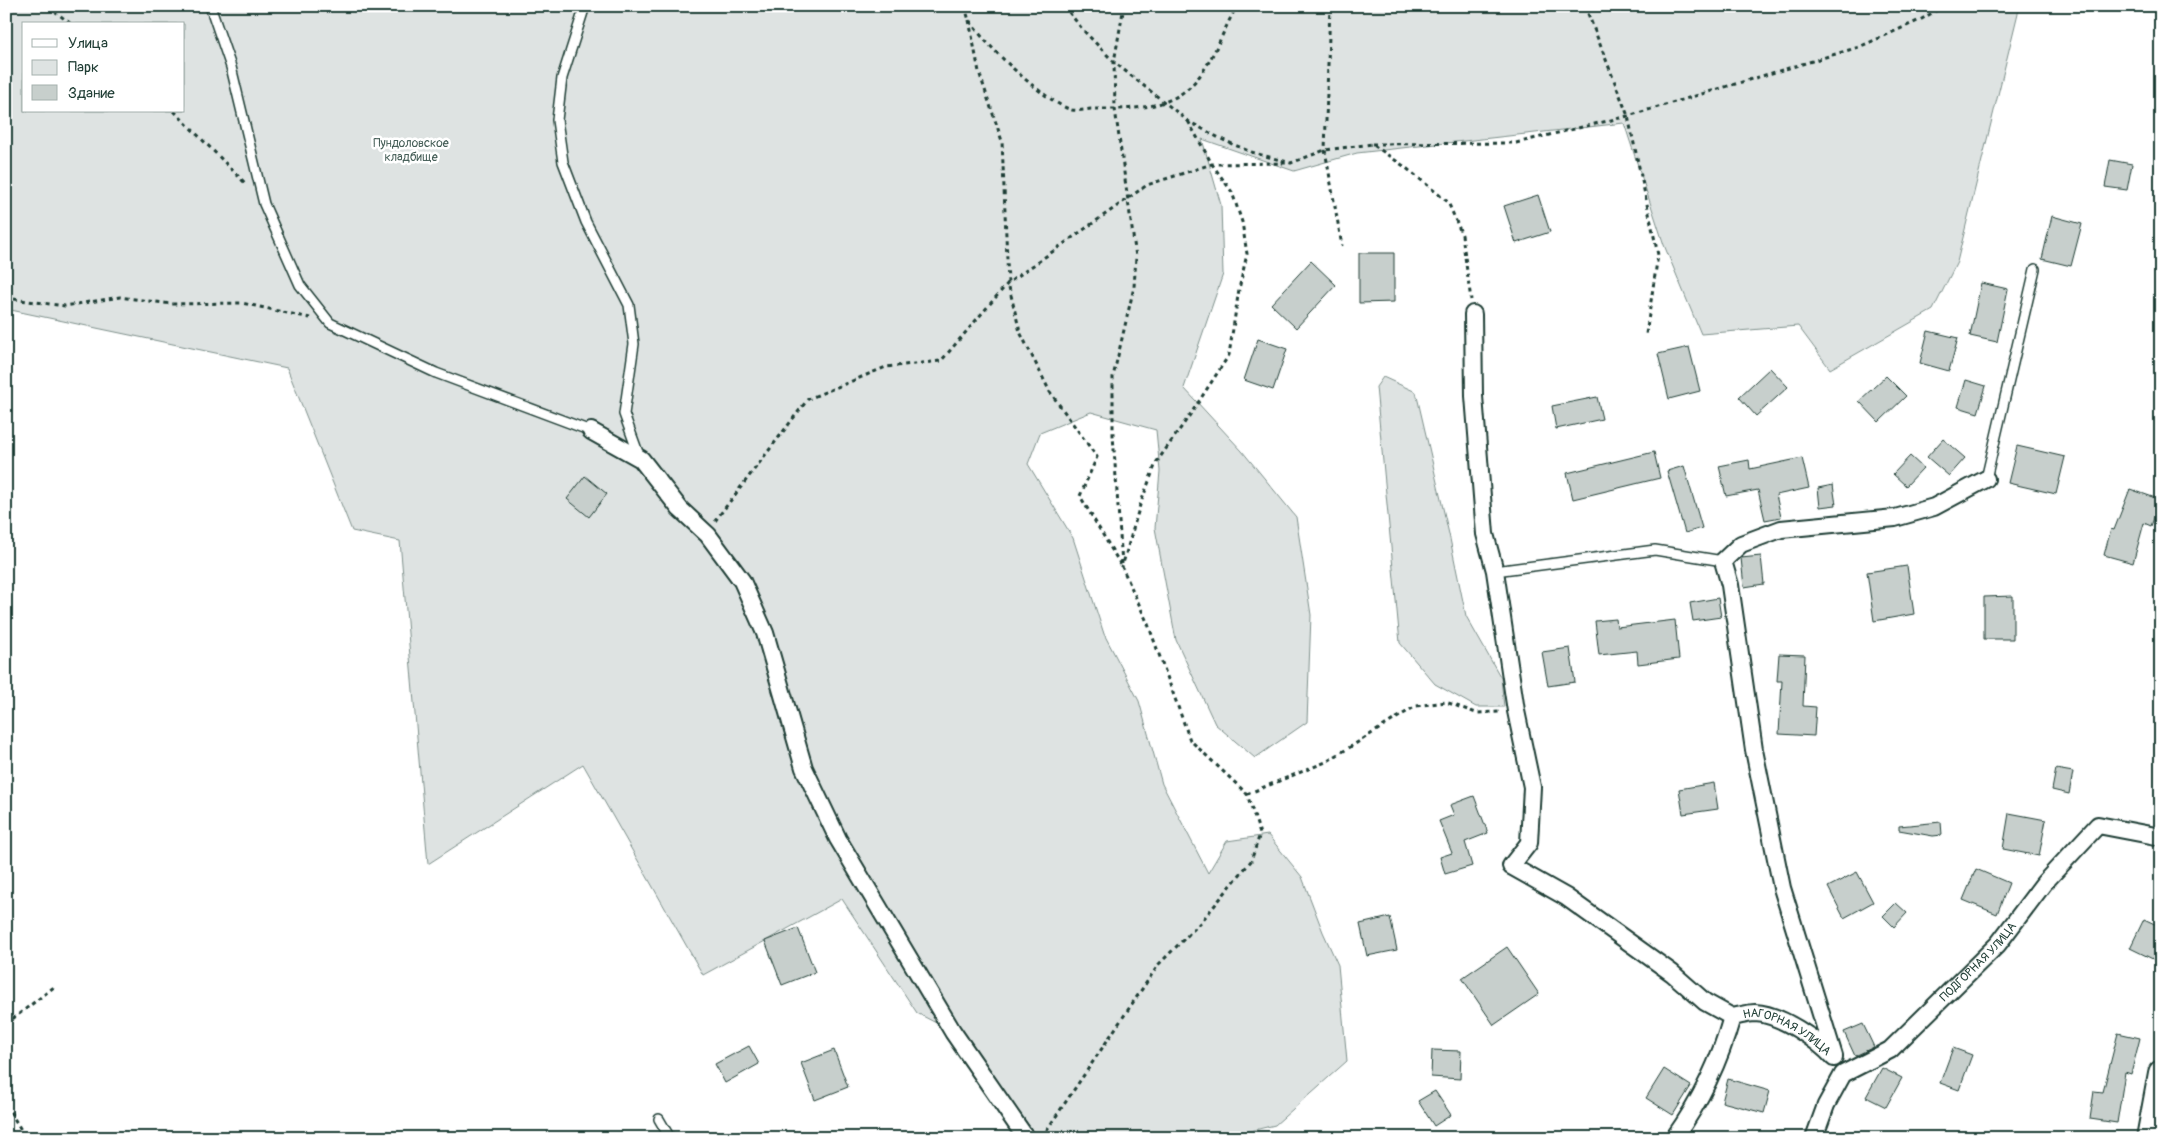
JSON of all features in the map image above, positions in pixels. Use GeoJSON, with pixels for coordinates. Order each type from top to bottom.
{"type":"FeatureCollection","features":[{"type":"Feature","properties":{"kind":"street"},"geometry":{"type":"LineString","coordinates":[[1473,314],[1474,396],[1484,524],[1495,571],[1516,711],[1532,787],[1529,843],[1511,866],[1566,897],[1672,974],[1706,1002],[1732,1017]]}},
{"type":"Feature","properties":{"kind":"street"},"geometry":{"type":"LineString","coordinates":[[591,431],[641,459],[680,509],[708,535],[742,581],[765,633],[804,768],[838,839],[953,1032],[1026,1138]]}},
{"type":"Feature","properties":{"kind":"street"},"geometry":{"type":"LineString","coordinates":[[1834,1056],[1782,888],[1754,750],[1730,585],[1723,561],[1741,544],[1781,529],[1895,518],[1934,507],[1986,479]]}},
{"type":"Feature","properties":{"kind":"street","name":"ПОДГОРНАЯ УЛИЦА"},"geometry":{"type":"LineString","coordinates":[[1843,1074],[1890,1050],[1998,944],[2044,883],[2098,825],[2161,837]]}},
{"type":"Feature","properties":{"kind":"street","name":"НАГОРНАЯ УЛИЦА"},"geometry":{"type":"LineString","coordinates":[[1674,1138],[1698,1098],[1724,1046],[1732,1017],[1755,1013],[1772,1017],[1810,1036],[1834,1056],[1843,1074]]}},
{"type":"Feature","properties":{"kind":"street"},"geometry":{"type":"LineString","coordinates":[[2149,1138],[2161,1073]]}},
{"type":"Feature","properties":{"kind":"street"},"geometry":{"type":"LineString","coordinates":[[1814,1138],[1826,1106],[1843,1074]]}},
{"type":"Feature","properties":{"kind":"lane"},"geometry":{"type":"LineString","coordinates":[[210,6],[230,67],[264,204],[300,285],[330,323],[436,373],[591,431]]}},
{"type":"Feature","properties":{"kind":"lane"},"geometry":{"type":"LineString","coordinates":[[585,6],[562,78],[557,120],[563,162],[586,222],[629,305],[634,344],[624,414],[641,459]]}},
{"type":"Feature","properties":{"kind":"lane"},"geometry":{"type":"LineString","coordinates":[[1986,479],[2035,270]]}},
{"type":"Feature","properties":{"kind":"lane"},"geometry":{"type":"LineString","coordinates":[[1495,571],[1655,550],[1723,561]]}},
{"type":"Feature","properties":{"kind":"lane"},"geometry":{"type":"LineString","coordinates":[[660,1119],[670,1138]]}},
{"type":"Feature","properties":{"kind":"path"},"geometry":{"type":"LineString","coordinates":[[48,6],[68,22]]}},
{"type":"Feature","properties":{"kind":"path"},"geometry":{"type":"LineString","coordinates":[[965,6],[979,72],[1002,141],[1008,283],[1020,332],[1050,392],[1097,457],[1080,496],[1122,567],[1148,624],[1190,740],[1247,794],[1260,834],[1251,861],[1200,922],[1159,964],[1042,1138]]}},
{"type":"Feature","properties":{"kind":"path"},"geometry":{"type":"LineString","coordinates":[[1064,6],[1083,30],[1114,62],[1188,121],[1251,152],[1292,163]]}},
{"type":"Feature","properties":{"kind":"path"},"geometry":{"type":"LineString","coordinates":[[1122,567],[1113,435],[1113,377],[1134,287],[1136,257],[1115,109],[1114,62],[1124,6]]}},
{"type":"Feature","properties":{"kind":"path"},"geometry":{"type":"LineString","coordinates":[[969,20],[1007,63],[1041,92],[1072,110],[1115,109],[1150,106],[1164,102],[1186,90],[1204,70],[1237,6]]}},
{"type":"Feature","properties":{"kind":"path"},"geometry":{"type":"LineString","coordinates":[[1330,6],[1325,150],[1342,246]]}},
{"type":"Feature","properties":{"kind":"path"},"geometry":{"type":"LineString","coordinates":[[1585,6],[1628,116],[1658,255],[1646,334]]}},
{"type":"Feature","properties":{"kind":"path"},"geometry":{"type":"LineString","coordinates":[[708,535],[715,520],[808,399],[886,366],[941,361],[1008,283],[1147,185],[1212,164],[1292,163],[1325,150],[1372,144],[1516,143],[1628,116],[1859,47],[1920,20],[1944,6]]}},
{"type":"Feature","properties":{"kind":"path"},"geometry":{"type":"LineString","coordinates":[[175,112],[264,204]]}},
{"type":"Feature","properties":{"kind":"path"},"geometry":{"type":"LineString","coordinates":[[1122,567],[1140,505],[1156,463],[1229,355],[1239,289],[1247,254],[1242,222],[1232,192],[1212,164],[1188,121]]}},
{"type":"Feature","properties":{"kind":"path"},"geometry":{"type":"LineString","coordinates":[[1372,144],[1405,167],[1448,202],[1462,235],[1473,314]]}},
{"type":"Feature","properties":{"kind":"path"},"geometry":{"type":"LineString","coordinates":[[6,298],[65,306],[120,297],[171,304],[242,303],[330,323]]}},
{"type":"Feature","properties":{"kind":"path"},"geometry":{"type":"LineString","coordinates":[[1247,794],[1326,762],[1416,706],[1446,702],[1476,713],[1516,711]]}},
{"type":"Feature","properties":{"kind":"path"},"geometry":{"type":"LineString","coordinates":[[6,1024],[54,987]]}},
{"type":"Feature","properties":{"kind":"path"},"geometry":{"type":"LineString","coordinates":[[6,1105],[26,1138]]}},
{"type":"Feature","properties":{"kind":"green space","name":"Пундоловское кладбище"},"geometry":{"type":"Polygon","coordinates":[[[6,6],[2022,6],[2018,13],[1957,262],[1933,310],[1830,369],[1798,326],[1701,334],[1664,245],[1624,123],[1357,153],[1294,171],[1202,139],[1221,205],[1223,274],[1184,388],[1242,451],[1296,517],[1311,615],[1307,722],[1255,758],[1215,724],[1176,640],[1155,528],[1160,471],[1156,430],[1091,412],[1040,433],[1028,464],[1073,538],[1104,634],[1139,701],[1162,784],[1208,873],[1227,841],[1268,835],[1302,877],[1338,965],[1347,1061],[1275,1125],[1222,1138],[1038,1138],[965,1038],[917,1013],[842,899],[703,975],[583,764],[428,864],[400,541],[352,531],[287,368],[6,309],[6,6]]]}},
{"type":"Feature","properties":{"kind":"green space"},"geometry":{"type":"Polygon","coordinates":[[[1383,377],[1416,392],[1466,616],[1501,678],[1504,707],[1476,707],[1435,684],[1400,643],[1376,387],[1383,377]]]}},
{"type":"Feature","properties":{"kind":"building"},"geometry":{"type":"Polygon","coordinates":[[[2110,160],[2132,164],[2127,190],[2105,187],[2110,160]]]}},
{"type":"Feature","properties":{"kind":"building"},"geometry":{"type":"Polygon","coordinates":[[[1538,195],[1550,232],[1516,243],[1504,206],[1538,195]]]}},
{"type":"Feature","properties":{"kind":"building"},"geometry":{"type":"Polygon","coordinates":[[[2052,216],[2082,224],[2071,266],[2042,259],[2052,216]]]}},
{"type":"Feature","properties":{"kind":"building"},"geometry":{"type":"Polygon","coordinates":[[[1359,253],[1394,253],[1394,302],[1359,303],[1359,253]]]}},
{"type":"Feature","properties":{"kind":"building"},"geometry":{"type":"Polygon","coordinates":[[[1311,261],[1336,285],[1296,328],[1271,304],[1311,261]]]}},
{"type":"Feature","properties":{"kind":"building"},"geometry":{"type":"Polygon","coordinates":[[[1981,283],[2008,289],[1997,342],[1970,336],[1981,283]]]}},
{"type":"Feature","properties":{"kind":"building"},"geometry":{"type":"Polygon","coordinates":[[[1928,331],[1958,338],[1949,371],[1920,363],[1928,331]]]}},
{"type":"Feature","properties":{"kind":"building"},"geometry":{"type":"Polygon","coordinates":[[[1258,339],[1287,349],[1273,390],[1244,380],[1258,339]]]}},
{"type":"Feature","properties":{"kind":"building"},"geometry":{"type":"Polygon","coordinates":[[[1689,347],[1700,391],[1669,399],[1658,354],[1689,347]]]}},
{"type":"Feature","properties":{"kind":"building"},"geometry":{"type":"Polygon","coordinates":[[[1770,368],[1788,387],[1756,416],[1739,397],[1770,368]]]}},
{"type":"Feature","properties":{"kind":"building"},"geometry":{"type":"Polygon","coordinates":[[[1886,376],[1906,396],[1879,422],[1859,401],[1886,376]]]}},
{"type":"Feature","properties":{"kind":"building"},"geometry":{"type":"Polygon","coordinates":[[[1966,380],[1986,386],[1978,413],[1958,407],[1966,380]]]}},
{"type":"Feature","properties":{"kind":"building"},"geometry":{"type":"Polygon","coordinates":[[[1597,397],[1602,419],[1556,429],[1552,406],[1597,397]]]}},
{"type":"Feature","properties":{"kind":"building"},"geometry":{"type":"Polygon","coordinates":[[[1943,439],[1965,458],[1949,476],[1927,457],[1943,439]]]}},
{"type":"Feature","properties":{"kind":"building"},"geometry":{"type":"Polygon","coordinates":[[[2017,446],[2065,457],[2056,494],[2008,483],[2017,446]]]}},
{"type":"Feature","properties":{"kind":"building"},"geometry":{"type":"Polygon","coordinates":[[[1654,452],[1660,478],[1573,499],[1567,473],[1654,452]]]}},
{"type":"Feature","properties":{"kind":"building"},"geometry":{"type":"Polygon","coordinates":[[[1910,456],[1923,468],[1906,486],[1893,474],[1910,456]]]}},
{"type":"Feature","properties":{"kind":"building"},"geometry":{"type":"Polygon","coordinates":[[[1802,458],[1809,488],[1776,495],[1781,517],[1765,520],[1758,490],[1726,496],[1719,466],[1749,460],[1750,469],[1802,458]]]}},
{"type":"Feature","properties":{"kind":"building"},"geometry":{"type":"Polygon","coordinates":[[[1684,466],[1702,528],[1685,533],[1667,471],[1684,466]]]}},
{"type":"Feature","properties":{"kind":"building"},"geometry":{"type":"Polygon","coordinates":[[[585,476],[607,494],[589,517],[567,499],[585,476]]]}},
{"type":"Feature","properties":{"kind":"building"},"geometry":{"type":"Polygon","coordinates":[[[1833,485],[1836,505],[1820,507],[1818,488],[1833,485]]]}},
{"type":"Feature","properties":{"kind":"building"},"geometry":{"type":"Polygon","coordinates":[[[2130,489],[2161,500],[2151,526],[2144,523],[2133,563],[2104,555],[2111,529],[2114,530],[2130,489]]]}},
{"type":"Feature","properties":{"kind":"building"},"geometry":{"type":"Polygon","coordinates":[[[1761,556],[1764,584],[1744,587],[1741,558],[1761,556]]]}},
{"type":"Feature","properties":{"kind":"building"},"geometry":{"type":"Polygon","coordinates":[[[1907,566],[1914,614],[1874,621],[1867,572],[1907,566]]]}},
{"type":"Feature","properties":{"kind":"building"},"geometry":{"type":"Polygon","coordinates":[[[2013,596],[2013,639],[1984,639],[1984,597],[2013,596]]]}},
{"type":"Feature","properties":{"kind":"building"},"geometry":{"type":"Polygon","coordinates":[[[1718,598],[1721,617],[1693,621],[1690,603],[1718,598]]]}},
{"type":"Feature","properties":{"kind":"building"},"geometry":{"type":"Polygon","coordinates":[[[1616,619],[1617,627],[1675,620],[1679,659],[1638,664],[1637,651],[1599,655],[1595,621],[1616,619]]]}},
{"type":"Feature","properties":{"kind":"building"},"geometry":{"type":"Polygon","coordinates":[[[1570,648],[1575,682],[1548,686],[1542,652],[1570,648]]]}},
{"type":"Feature","properties":{"kind":"building"},"geometry":{"type":"Polygon","coordinates":[[[1779,654],[1805,655],[1803,706],[1816,707],[1814,736],[1779,734],[1782,681],[1777,681],[1779,654]]]}},
{"type":"Feature","properties":{"kind":"building"},"geometry":{"type":"Polygon","coordinates":[[[2056,769],[2073,772],[2069,794],[2052,790],[2056,769]]]}},
{"type":"Feature","properties":{"kind":"building"},"geometry":{"type":"Polygon","coordinates":[[[1714,783],[1718,809],[1683,814],[1679,789],[1714,783]]]}},
{"type":"Feature","properties":{"kind":"building"},"geometry":{"type":"Polygon","coordinates":[[[1474,796],[1488,833],[1465,842],[1472,866],[1445,874],[1440,857],[1452,853],[1439,821],[1454,815],[1450,805],[1474,796]]]}},
{"type":"Feature","properties":{"kind":"building"},"geometry":{"type":"Polygon","coordinates":[[[2009,813],[2046,820],[2039,856],[2003,849],[2009,813]]]}},
{"type":"Feature","properties":{"kind":"building"},"geometry":{"type":"Polygon","coordinates":[[[1941,822],[1942,835],[1933,836],[1899,830],[1899,826],[1941,822]]]}},
{"type":"Feature","properties":{"kind":"building"},"geometry":{"type":"Polygon","coordinates":[[[1976,869],[2009,883],[1997,914],[1963,900],[1976,869]]]}},
{"type":"Feature","properties":{"kind":"building"},"geometry":{"type":"Polygon","coordinates":[[[1857,872],[1873,902],[1844,918],[1828,887],[1857,872]]]}},
{"type":"Feature","properties":{"kind":"building"},"geometry":{"type":"Polygon","coordinates":[[[1896,903],[1907,913],[1894,927],[1883,916],[1896,903]]]}},
{"type":"Feature","properties":{"kind":"building"},"geometry":{"type":"Polygon","coordinates":[[[1390,917],[1397,950],[1367,956],[1360,924],[1390,917]]]}},
{"type":"Feature","properties":{"kind":"building"},"geometry":{"type":"Polygon","coordinates":[[[2144,919],[2161,927],[2161,963],[2130,948],[2144,919]]]}},
{"type":"Feature","properties":{"kind":"building"},"geometry":{"type":"Polygon","coordinates":[[[798,928],[815,972],[782,985],[765,941],[798,928]]]}},
{"type":"Feature","properties":{"kind":"building"},"geometry":{"type":"Polygon","coordinates":[[[1507,947],[1539,994],[1494,1025],[1462,978],[1507,947]]]}},
{"type":"Feature","properties":{"kind":"building"},"geometry":{"type":"Polygon","coordinates":[[[1863,1024],[1874,1047],[1855,1056],[1844,1032],[1863,1024]]]}},
{"type":"Feature","properties":{"kind":"building"},"geometry":{"type":"Polygon","coordinates":[[[2118,1033],[2140,1038],[2131,1074],[2125,1072],[2117,1123],[2090,1119],[2094,1091],[2103,1092],[2118,1033]]]}},
{"type":"Feature","properties":{"kind":"building"},"geometry":{"type":"Polygon","coordinates":[[[749,1046],[759,1064],[725,1083],[715,1064],[749,1046]]]}},
{"type":"Feature","properties":{"kind":"building"},"geometry":{"type":"Polygon","coordinates":[[[1953,1048],[1972,1055],[1959,1090],[1940,1083],[1953,1048]]]}},
{"type":"Feature","properties":{"kind":"building"},"geometry":{"type":"Polygon","coordinates":[[[834,1050],[848,1087],[815,1100],[801,1063],[834,1050]]]}},
{"type":"Feature","properties":{"kind":"building"},"geometry":{"type":"Polygon","coordinates":[[[1432,1050],[1461,1051],[1460,1079],[1431,1077],[1432,1050]]]}},
{"type":"Feature","properties":{"kind":"building"},"geometry":{"type":"Polygon","coordinates":[[[1882,1068],[1902,1078],[1886,1107],[1866,1097],[1882,1068]]]}},
{"type":"Feature","properties":{"kind":"building"},"geometry":{"type":"Polygon","coordinates":[[[1664,1069],[1691,1086],[1673,1115],[1646,1098],[1664,1069]]]}},
{"type":"Feature","properties":{"kind":"building"},"geometry":{"type":"Polygon","coordinates":[[[1728,1079],[1770,1091],[1764,1113],[1722,1102],[1728,1079]]]}},
{"type":"Feature","properties":{"kind":"building"},"geometry":{"type":"Polygon","coordinates":[[[1435,1091],[1451,1115],[1434,1126],[1418,1101],[1435,1091]]]}}]}
